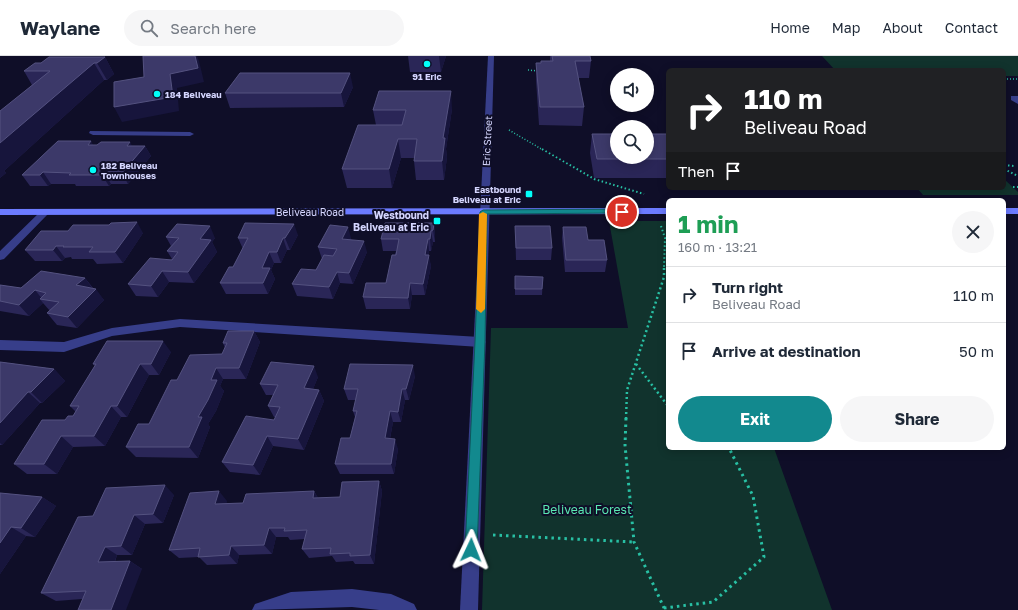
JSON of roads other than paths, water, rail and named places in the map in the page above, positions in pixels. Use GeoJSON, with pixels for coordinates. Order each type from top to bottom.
{"type":"FeatureCollection","features":[{"type":"Feature","properties":{"kind":"street","name":"Eric Street"},"geometry":{"type":"LineString","coordinates":[[469,610],[480,342],[483,212],[491,56]]}},
{"type":"Feature","properties":{"kind":"street"},"geometry":{"type":"LineString","coordinates":[[1018,98],[1014,98],[1018,102]]}},
{"type":"Feature","properties":{"kind":"street"},"geometry":{"type":"LineString","coordinates":[[93,133],[190,134]]}},
{"type":"Feature","properties":{"kind":"street","name":"Beliveau Road"},"geometry":{"type":"LineString","coordinates":[[0,212],[666,211]]}},
{"type":"Feature","properties":{"kind":"street"},"geometry":{"type":"LineString","coordinates":[[1006,211],[1018,211]]}},
{"type":"Feature","properties":{"kind":"street"},"geometry":{"type":"LineString","coordinates":[[0,257],[45,212]]}},
{"type":"Feature","properties":{"kind":"street"},"geometry":{"type":"LineString","coordinates":[[0,346],[64,347],[112,332],[180,323],[480,342]]}},
{"type":"Feature","properties":{"kind":"street"},"geometry":{"type":"LineString","coordinates":[[261,610],[291,601],[352,598],[391,603],[408,610]]}},
{"type":"Feature","properties":{"kind":"place","name":"91 Eric"},"geometry":{"type":"Point","coordinates":[427,64]}},
{"type":"Feature","properties":{"kind":"place","name":"184 Beliveau"},"geometry":{"type":"Point","coordinates":[157,94]}},
{"type":"Feature","properties":{"kind":"place","name":"182 Beliveau Townhouses"},"geometry":{"type":"Point","coordinates":[93,170]}},
{"type":"Feature","properties":{"kind":"place","name":"Eastbound Beliveau at Eric"},"geometry":{"type":"Point","coordinates":[529,194]}},
{"type":"Feature","properties":{"kind":"place","name":"Westbound Beliveau at Eric"},"geometry":{"type":"Point","coordinates":[437,221]}},
{"type":"Feature","properties":{"kind":"park label","name":"Beliveau Forest"},"geometry":{"type":"Point","coordinates":[587,509]}}]}
